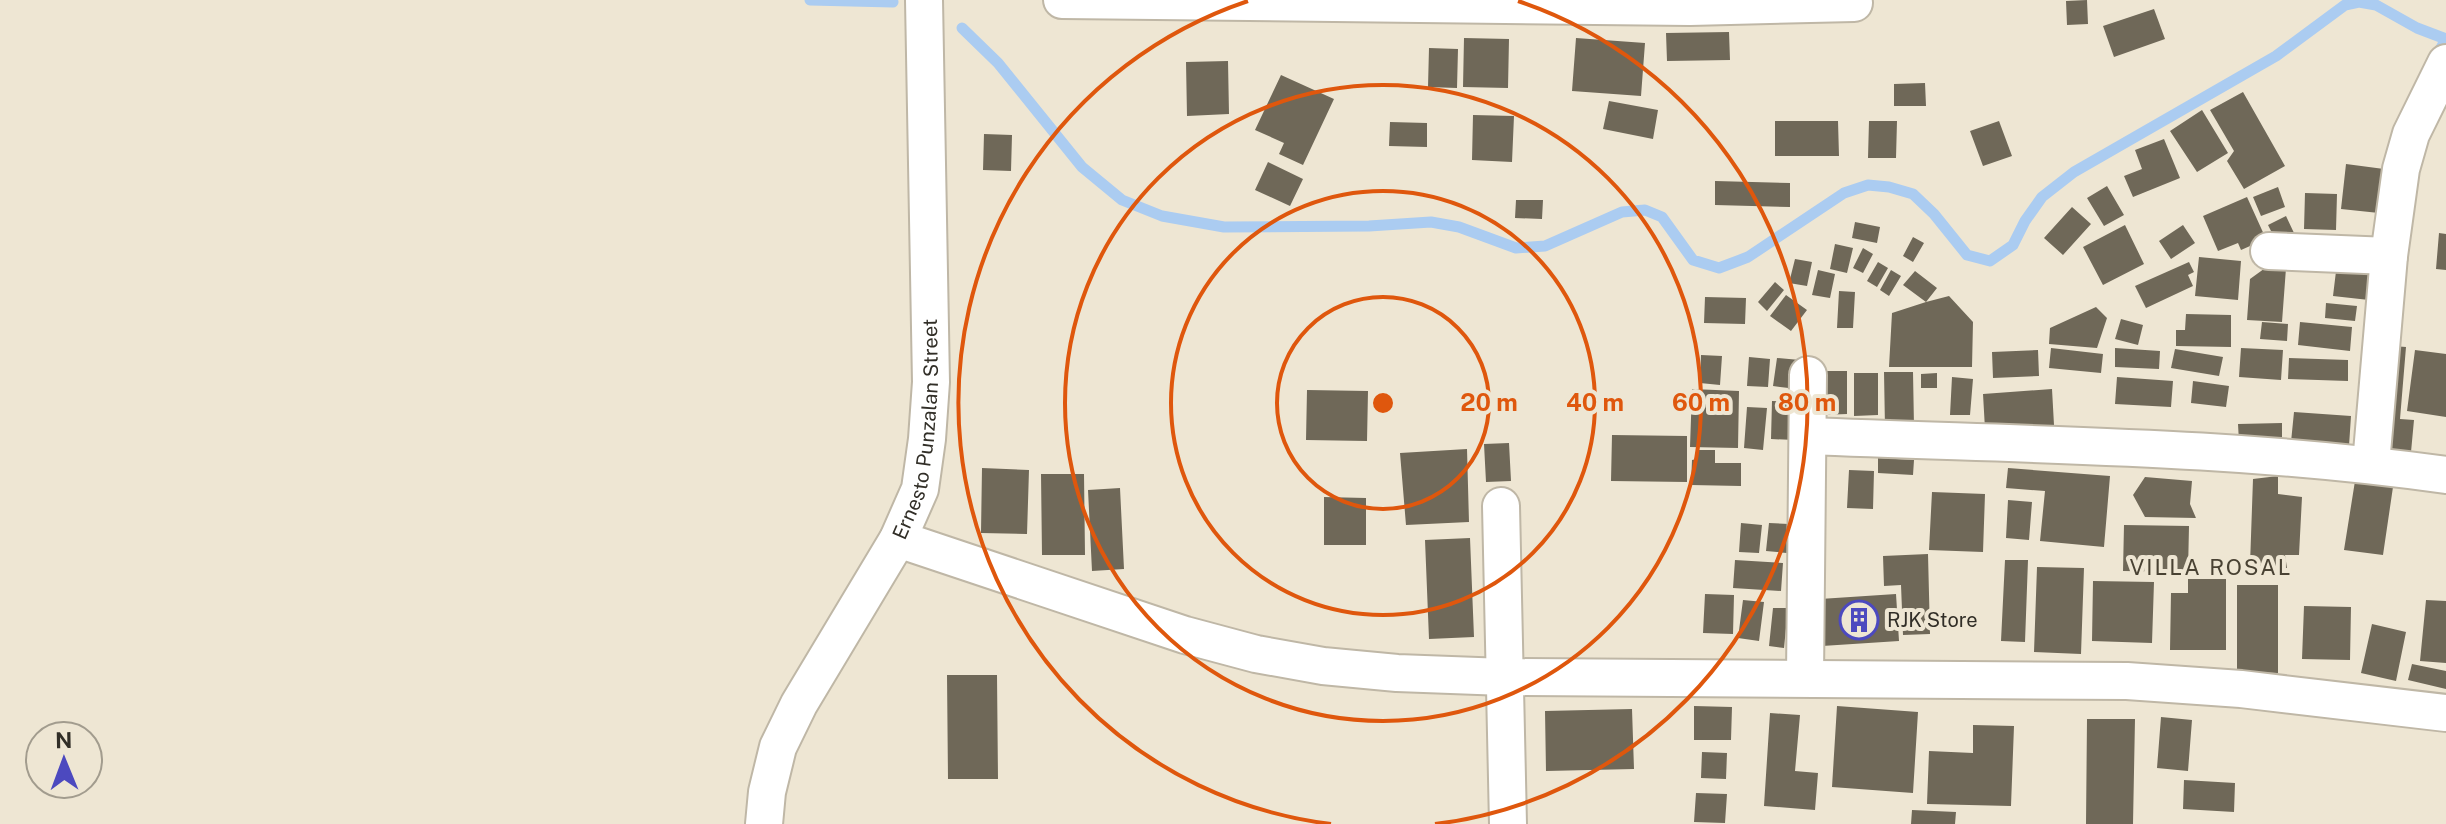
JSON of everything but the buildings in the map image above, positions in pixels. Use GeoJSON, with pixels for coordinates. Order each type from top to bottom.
{"type":"FeatureCollection","features":[{"type":"Feature","properties":{"kind":"street","name":"Ernesto Punzalan Street"},"geometry":{"type":"LineString","coordinates":[[764,824],[767,792],[778,747],[799,704],[898,539],[920,489],[931,382],[924,0]]}},
{"type":"Feature","properties":{"kind":"street"},"geometry":{"type":"LineString","coordinates":[[1062,0],[1854,3]]}},
{"type":"Feature","properties":{"kind":"street"},"geometry":{"type":"LineString","coordinates":[[2371,464],[2389,256],[2401,169],[2411,134],[2446,63]]}},
{"type":"Feature","properties":{"kind":"street"},"geometry":{"type":"LineString","coordinates":[[2269,251],[2389,256]]}},
{"type":"Feature","properties":{"kind":"street"},"geometry":{"type":"LineString","coordinates":[[1805,677],[1808,375]]}},
{"type":"Feature","properties":{"kind":"street"},"geometry":{"type":"LineString","coordinates":[[1808,436],[2274,456],[2371,464],[2446,475]]}},
{"type":"Feature","properties":{"kind":"street"},"geometry":{"type":"LineString","coordinates":[[1501,506],[1508,824]]}},
{"type":"Feature","properties":{"kind":"street"},"geometry":{"type":"LineString","coordinates":[[898,539],[1185,635],[1256,654],[1323,666],[1397,673],[1505,677],[2127,681],[2255,690],[2446,713]]}},
{"type":"Feature","properties":{"kind":"waterway"},"geometry":{"type":"LineString","coordinates":[[810,0],[893,2]]}},
{"type":"Feature","properties":{"kind":"waterway"},"geometry":{"type":"LineString","coordinates":[[962,28],[998,63],[1082,167],[1122,200],[1162,216],[1224,227],[1369,226],[1431,222],[1459,227],[1516,248],[1545,246],[1622,212],[1645,210],[1662,217],[1693,260],[1719,268],[1748,257],[1844,193],[1868,185],[1913,194],[1934,214],[1967,255],[1990,261],[2013,245],[2042,197],[2074,172],[2276,56],[2345,5],[2359,2],[2376,5],[2417,28],[2446,39],[2435,59]]}},
{"type":"Feature","properties":{"kind":"place","name":"RJK Store"},"geometry":{"type":"Point","coordinates":[1859,620]}},
{"type":"Feature","properties":{"kind":"district","name":"VILLA ROSAL"},"geometry":{"type":"Point","coordinates":[2211,567]}}]}
